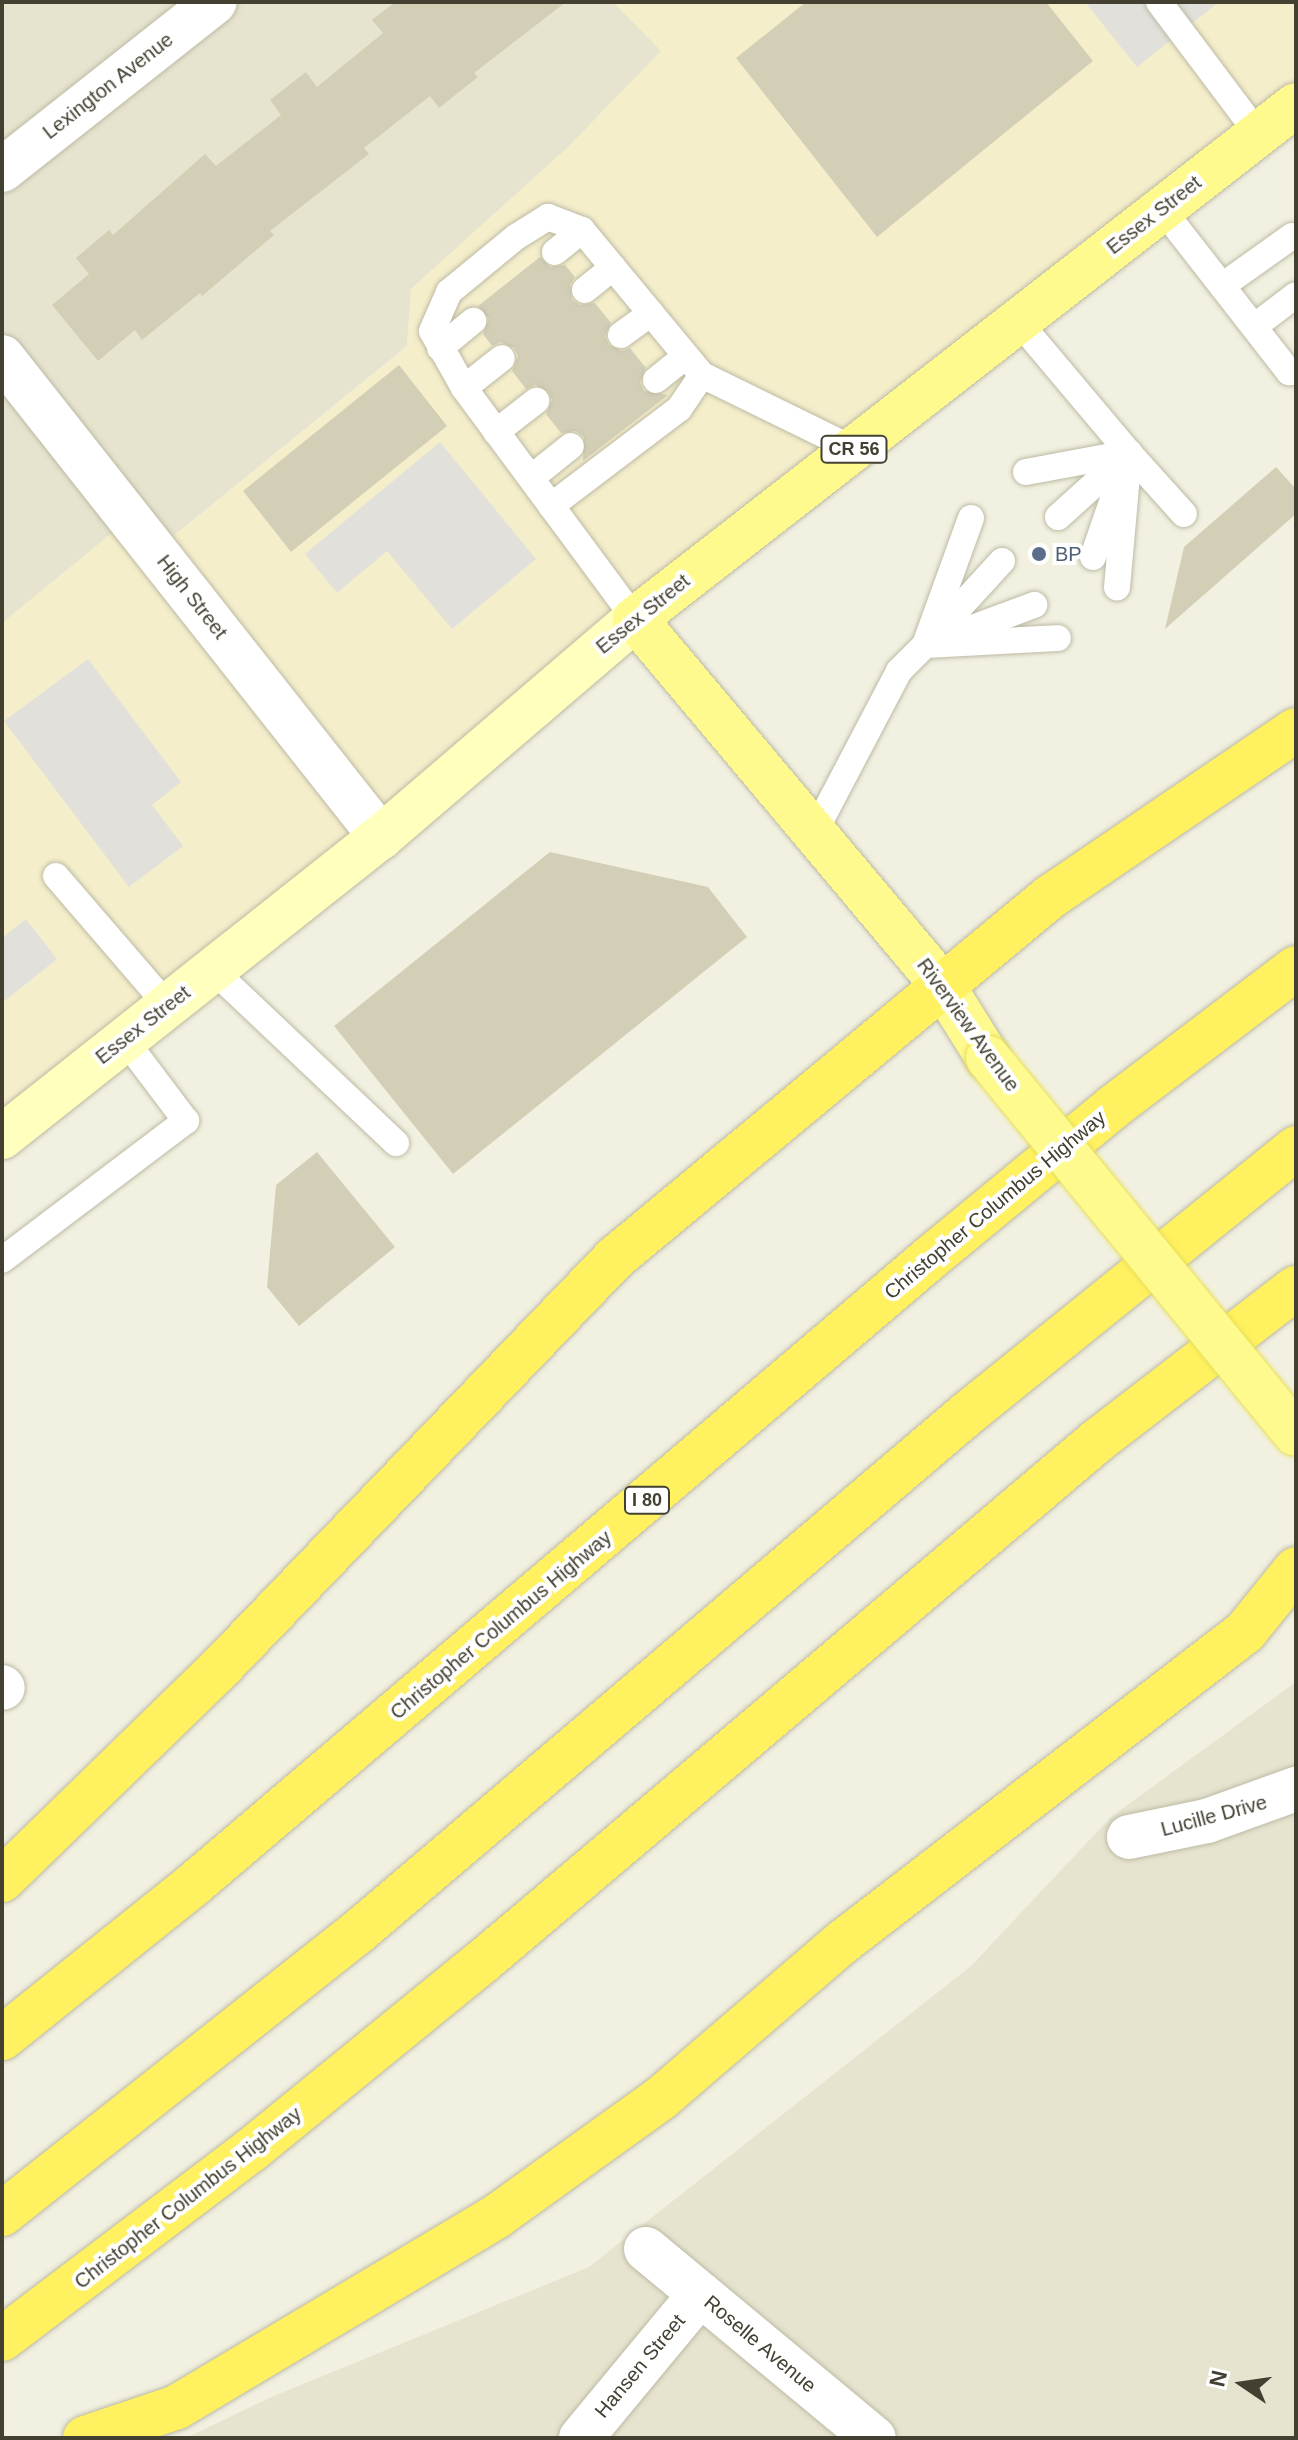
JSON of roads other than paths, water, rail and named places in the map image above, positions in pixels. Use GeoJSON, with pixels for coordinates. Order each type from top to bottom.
{"type":"FeatureCollection","features":[{"type":"Feature","properties":{"kind":"highway"},"geometry":{"type":"LineString","coordinates":[[2,1880],[224,1664],[615,1258],[1050,897],[1296,730]]}},
{"type":"Feature","properties":{"kind":"highway","name":"Christopher Columbus Highway"},"geometry":{"type":"LineString","coordinates":[[2,2038],[194,1884],[954,1238],[1113,1107],[1296,968]]}},
{"type":"Feature","properties":{"kind":"highway"},"geometry":{"type":"LineString","coordinates":[[2,2214],[322,1962],[968,1413],[1296,1148]]}},
{"type":"Feature","properties":{"kind":"highway","name":"Christopher Columbus Highway"},"geometry":{"type":"LineString","coordinates":[[2,2339],[274,2131],[482,1962],[1025,1500],[1296,1288]]}},
{"type":"Feature","properties":{"kind":"highway"},"geometry":{"type":"LineString","coordinates":[[85,2438],[177,2407],[510,2207],[660,2099],[844,1941],[1245,1632],[1296,1569]]}},
{"type":"Feature","properties":{"kind":"main road","name":"Essex Street"},"geometry":{"type":"LineString","coordinates":[[2,1137],[381,837],[635,619],[1296,105]]}},
{"type":"Feature","properties":{"kind":"main road","name":"Riverview Avenue"},"geometry":{"type":"LineString","coordinates":[[635,619],[943,986],[988,1058],[1295,1434]]}},
{"type":"Feature","properties":{"kind":"street","name":"Lexington Avenue"},"geometry":{"type":"LineString","coordinates":[[2,170],[215,2]]}},
{"type":"Feature","properties":{"kind":"street","name":"High Street"},"geometry":{"type":"LineString","coordinates":[[2,357],[381,837]]}},
{"type":"Feature","properties":{"kind":"street","name":"Lucille Drive"},"geometry":{"type":"LineString","coordinates":[[1129,1837],[1207,1821],[1296,1789]]}},
{"type":"Feature","properties":{"kind":"street","name":"Roselle Avenue"},"geometry":{"type":"LineString","coordinates":[[646,2249],[874,2438]]}},
{"type":"Feature","properties":{"kind":"street","name":"Hansen Street"},"geometry":{"type":"LineString","coordinates":[[581,2438],[700,2294]]}},
{"type":"Feature","properties":{"kind":"lane"},"geometry":{"type":"LineString","coordinates":[[1159,2],[1258,134]]}},
{"type":"Feature","properties":{"kind":"lane"},"geometry":{"type":"LineString","coordinates":[[1162,209],[1222,286],[1294,370]]}},
{"type":"Feature","properties":{"kind":"lane"},"geometry":{"type":"LineString","coordinates":[[635,619],[464,388],[440,348],[432,331],[449,292],[548,217],[582,230],[694,365],[853,449]]}},
{"type":"Feature","properties":{"kind":"lane"},"geometry":{"type":"LineString","coordinates":[[555,252],[582,230]]}},
{"type":"Feature","properties":{"kind":"lane"},"geometry":{"type":"LineString","coordinates":[[1222,286],[1292,236]]}},
{"type":"Feature","properties":{"kind":"lane"},"geometry":{"type":"LineString","coordinates":[[585,290],[613,267]]}},
{"type":"Feature","properties":{"kind":"lane"},"geometry":{"type":"LineString","coordinates":[[1255,326],[1296,295]]}},
{"type":"Feature","properties":{"kind":"lane"},"geometry":{"type":"LineString","coordinates":[[621,335],[651,313]]}},
{"type":"Feature","properties":{"kind":"lane"},"geometry":{"type":"LineString","coordinates":[[440,348],[473,321]]}},
{"type":"Feature","properties":{"kind":"lane"},"geometry":{"type":"LineString","coordinates":[[1018,321],[1184,514]]}},
{"type":"Feature","properties":{"kind":"lane"},"geometry":{"type":"LineString","coordinates":[[464,388],[502,358]]}},
{"type":"Feature","properties":{"kind":"lane"},"geometry":{"type":"LineString","coordinates":[[656,380],[694,365]]}},
{"type":"Feature","properties":{"kind":"lane"},"geometry":{"type":"LineString","coordinates":[[551,506],[679,409],[694,365]]}},
{"type":"Feature","properties":{"kind":"lane"},"geometry":{"type":"LineString","coordinates":[[496,432],[536,401]]}},
{"type":"Feature","properties":{"kind":"lane"},"geometry":{"type":"LineString","coordinates":[[531,478],[571,446]]}},
{"type":"Feature","properties":{"kind":"lane"},"geometry":{"type":"LineString","coordinates":[[1026,472],[1129,453]]}},
{"type":"Feature","properties":{"kind":"lane"},"geometry":{"type":"LineString","coordinates":[[1058,517],[1129,453]]}},
{"type":"Feature","properties":{"kind":"lane"},"geometry":{"type":"LineString","coordinates":[[1093,557],[1129,453]]}},
{"type":"Feature","properties":{"kind":"lane"},"geometry":{"type":"LineString","coordinates":[[1117,587],[1129,453]]}},
{"type":"Feature","properties":{"kind":"lane"},"geometry":{"type":"LineString","coordinates":[[925,645],[971,518]]}},
{"type":"Feature","properties":{"kind":"lane"},"geometry":{"type":"LineString","coordinates":[[814,833],[899,671],[1002,561]]}},
{"type":"Feature","properties":{"kind":"lane"},"geometry":{"type":"LineString","coordinates":[[925,645],[1034,605]]}},
{"type":"Feature","properties":{"kind":"lane"},"geometry":{"type":"LineString","coordinates":[[925,645],[1058,638]]}},
{"type":"Feature","properties":{"kind":"lane"},"geometry":{"type":"LineString","coordinates":[[56,876],[168,1006]]}},
{"type":"Feature","properties":{"kind":"lane"},"geometry":{"type":"LineString","coordinates":[[213,970],[396,1143]]}},
{"type":"Feature","properties":{"kind":"lane"},"geometry":{"type":"LineString","coordinates":[[2,1260],[186,1121],[125,1040]]}},
{"type":"Feature","properties":{"kind":"place","name":"BP"},"geometry":{"type":"Point","coordinates":[1039,554]}}]}
